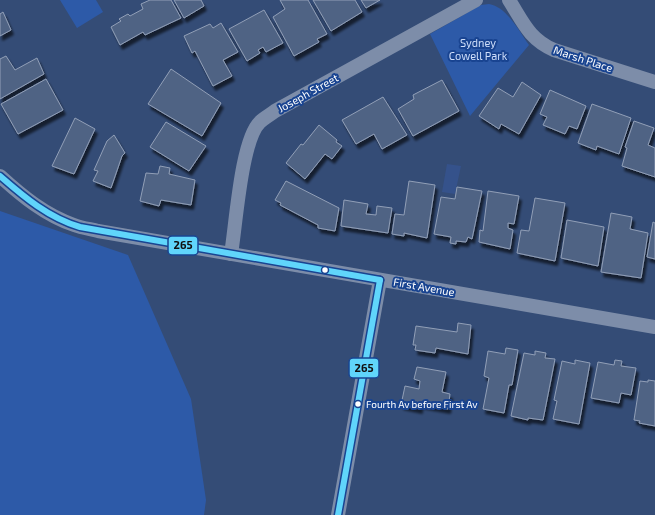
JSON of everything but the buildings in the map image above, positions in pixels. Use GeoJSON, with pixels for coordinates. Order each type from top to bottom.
{"type":"FeatureCollection","features":[{"type":"Feature","properties":{"kind":"street","name":"Joseph Street"},"geometry":{"type":"LineString","coordinates":[[231,254],[245,154],[251,136],[259,123],[275,112],[476,0]]}},
{"type":"Feature","properties":{"kind":"street","name":"Marsh Place"},"geometry":{"type":"LineString","coordinates":[[509,0],[530,33],[542,44],[554,50],[655,82]]}},
{"type":"Feature","properties":{"kind":"street","name":"First Avenue"},"geometry":{"type":"LineString","coordinates":[[0,176],[39,208],[75,225],[98,231],[655,327]]}},
{"type":"Feature","properties":{"kind":"street"},"geometry":{"type":"LineString","coordinates":[[338,515],[380,280]]}},
{"type":"Feature","properties":{"kind":"green space"},"geometry":{"type":"Polygon","coordinates":[[[60,0],[96,0],[103,12],[77,28],[60,0]]]}},
{"type":"Feature","properties":{"kind":"green space","name":"Sydney Cowell Park"},"geometry":{"type":"Polygon","coordinates":[[[489,4],[501,10],[512,20],[529,45],[470,116],[430,34],[481,5],[489,4]]]}},
{"type":"Feature","properties":{"kind":"green space"},"geometry":{"type":"Polygon","coordinates":[[[0,211],[128,255],[191,399],[206,500],[204,515],[0,515],[0,211]]]}},
{"type":"Feature","properties":{"kind":"shaded area"},"geometry":{"type":"Polygon","coordinates":[[[447,164],[461,166],[455,194],[442,192],[447,164]]]}},
{"type":"Feature","properties":{"kind":"transit line","name":"265"},"geometry":{"type":"LineString","coordinates":[[0,176],[37,206],[58,218],[80,227],[380,280]]}},
{"type":"Feature","properties":{"kind":"transit line","name":"265"},"geometry":{"type":"LineString","coordinates":[[338,515],[380,280]]}},
{"type":"Feature","properties":{"kind":"place","name":"Fourth Av before First Av"},"geometry":{"type":"Point","coordinates":[358,404]}}]}
